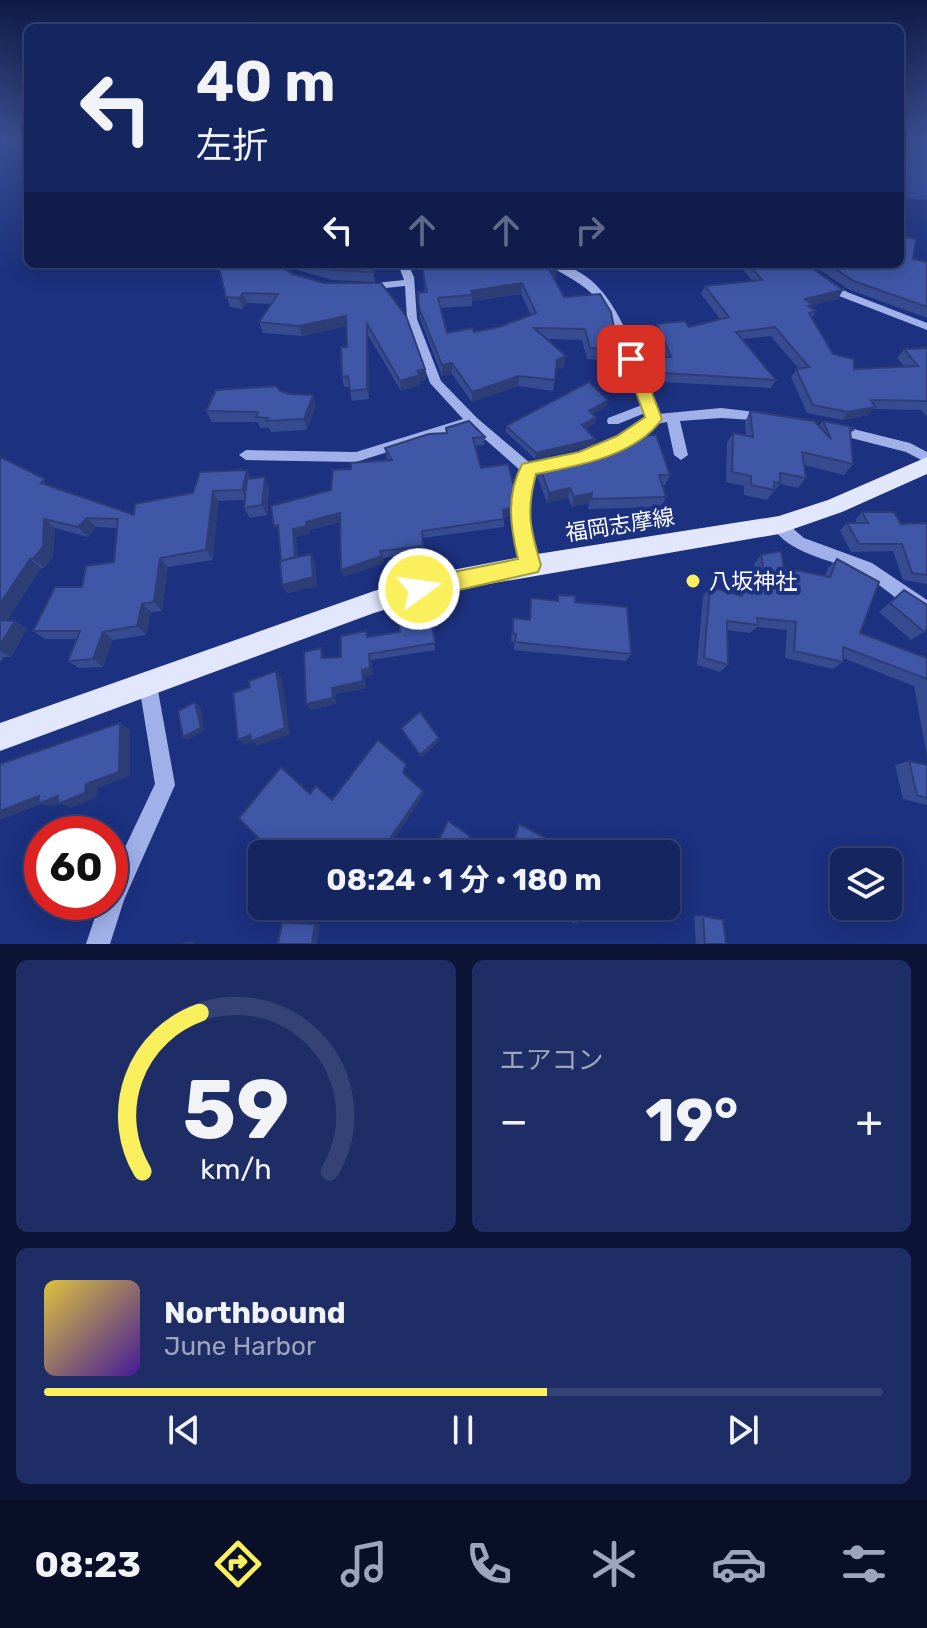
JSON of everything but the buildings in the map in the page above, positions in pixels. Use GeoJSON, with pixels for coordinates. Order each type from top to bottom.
{"type":"FeatureCollection","features":[{"type":"Feature","properties":{"kind":"main road","name":"福岡志摩線"},"geometry":{"type":"LineString","coordinates":[[0,737],[374,602],[442,582],[779,525],[835,506],[927,465]]}},
{"type":"Feature","properties":{"kind":"street"},"geometry":{"type":"LineString","coordinates":[[406,268],[412,277],[412,319],[436,383],[472,421],[528,469]]}},
{"type":"Feature","properties":{"kind":"street"},"geometry":{"type":"LineString","coordinates":[[563,268],[579,274],[621,325],[651,413]]}},
{"type":"Feature","properties":{"kind":"street"},"geometry":{"type":"LineString","coordinates":[[806,268],[843,294],[927,327]]}},
{"type":"Feature","properties":{"kind":"street"},"geometry":{"type":"LineString","coordinates":[[353,287],[412,277]]}},
{"type":"Feature","properties":{"kind":"street"},"geometry":{"type":"LineString","coordinates":[[596,453],[623,441],[651,413]]}},
{"type":"Feature","properties":{"kind":"street"},"geometry":{"type":"LineString","coordinates":[[613,421],[651,413],[672,416],[721,413],[776,420]]}},
{"type":"Feature","properties":{"kind":"street"},"geometry":{"type":"LineString","coordinates":[[672,416],[681,455]]}},
{"type":"Feature","properties":{"kind":"street"},"geometry":{"type":"LineString","coordinates":[[246,455],[356,457],[472,421]]}},
{"type":"Feature","properties":{"kind":"street"},"geometry":{"type":"LineString","coordinates":[[815,426],[910,448],[927,458]]}},
{"type":"Feature","properties":{"kind":"street"},"geometry":{"type":"LineString","coordinates":[[528,469],[568,461]]}},
{"type":"Feature","properties":{"kind":"street"},"geometry":{"type":"LineString","coordinates":[[528,469],[519,503],[521,530],[531,565]]}},
{"type":"Feature","properties":{"kind":"street"},"geometry":{"type":"LineString","coordinates":[[779,525],[799,543],[866,568],[927,609]]}},
{"type":"Feature","properties":{"kind":"street"},"geometry":{"type":"LineString","coordinates":[[98,944],[113,898],[165,785],[148,685]]}},
{"type":"Feature","properties":{"kind":"shaded area"},"geometry":{"type":"Polygon","coordinates":[[[904,184],[927,184],[927,200],[904,198],[904,184]]]}},
{"type":"Feature","properties":{"kind":"place","name":"八坂神社"},"geometry":{"type":"Point","coordinates":[693,581]}},
{"type":"Feature","properties":{"kind":"route"},"geometry":{"type":"LineString","coordinates":[[419,589],[531,565],[521,530],[519,503],[528,469],[582,458],[623,441],[654,419],[631,359]]}}]}
